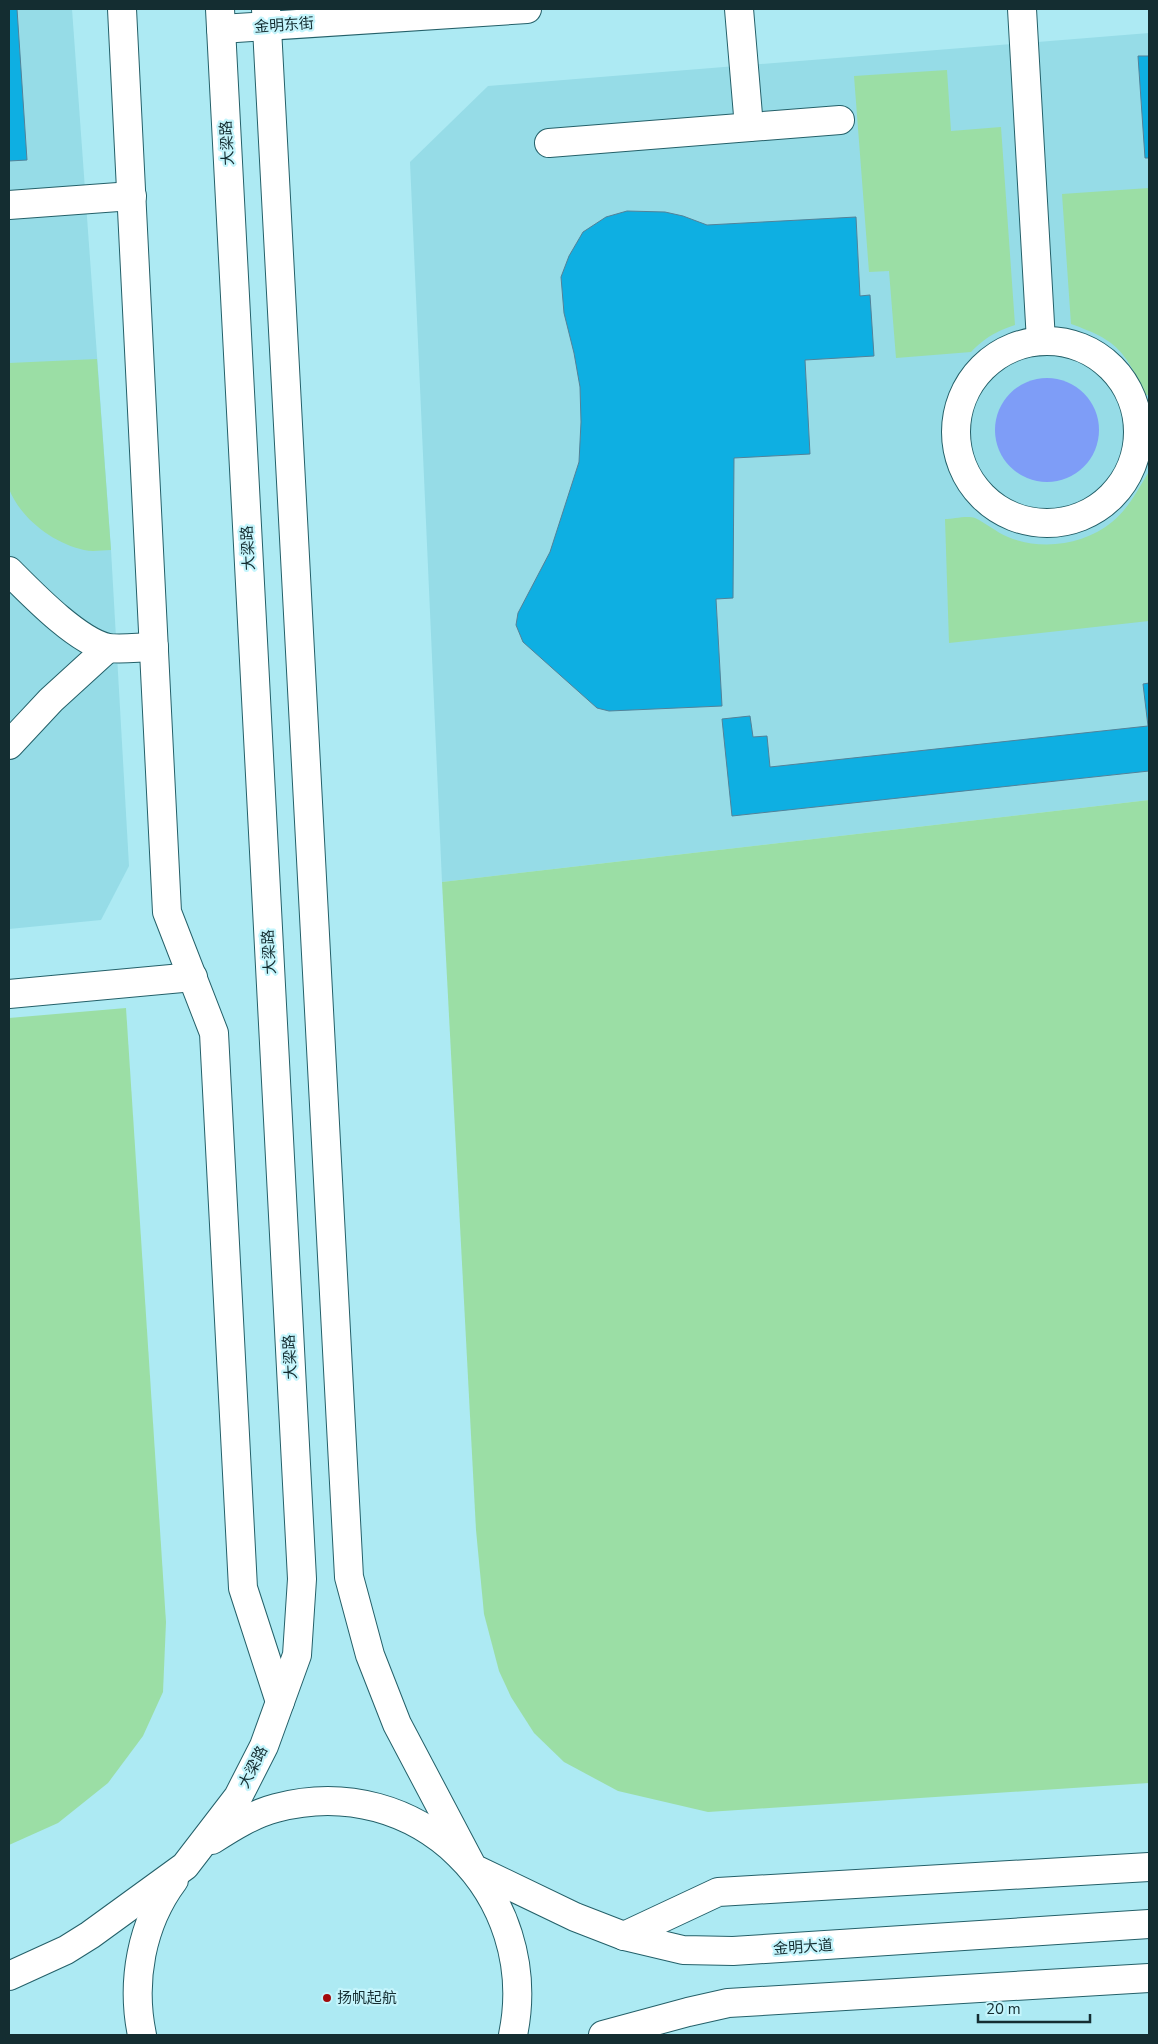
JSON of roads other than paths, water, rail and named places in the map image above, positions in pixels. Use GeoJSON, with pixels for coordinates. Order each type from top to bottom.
{"type":"FeatureCollection","features":[{"type":"Feature","properties":{"kind":"main road"},"geometry":{"type":"LineString","coordinates":[[122,9],[167,912],[214,1033],[243,1588],[280,1702]]}},
{"type":"Feature","properties":{"kind":"main road","name":"金明东街"},"geometry":{"type":"LineString","coordinates":[[220,19],[527,9]]}},
{"type":"Feature","properties":{"kind":"main road"},"geometry":{"type":"LineString","coordinates":[[739,9],[749,127]]}},
{"type":"Feature","properties":{"kind":"main road"},"geometry":{"type":"LineString","coordinates":[[1022,9],[1041,341]]}},
{"type":"Feature","properties":{"kind":"main road"},"geometry":{"type":"LineString","coordinates":[[267,17],[349,1577],[370,1656],[397,1724],[473,1868],[505,1922],[514,1952],[518,1983],[517,2014],[513,2035]]}},
{"type":"Feature","properties":{"kind":"main road","name":"大梁路"},"geometry":{"type":"LineString","coordinates":[[185,1866],[238,1797],[264,1746],[297,1655],[302,1579],[220,19]]}},
{"type":"Feature","properties":{"kind":"main road"},"geometry":{"type":"LineString","coordinates":[[549,143],[840,120]]}},
{"type":"Feature","properties":{"kind":"main road"},"geometry":{"type":"LineString","coordinates":[[9,205],[132,196]]}},
{"type":"Feature","properties":{"kind":"main road"},"geometry":{"type":"LineString","coordinates":[[1049,340],[1070,343],[1090,351],[1108,363],[1122,380],[1132,399],[1138,421],[1138,443],[1132,465],[1122,484],[1108,501],[1090,514],[1068,521],[1047,524],[1025,521],[1004,513],[986,500],[971,483],[964,469],[956,440],[956,418],[963,396],[974,376],[988,361],[1007,349],[1027,342],[1041,341],[1049,340]]}},
{"type":"Feature","properties":{"kind":"main road"},"geometry":{"type":"LineString","coordinates":[[9,571],[59,619],[90,640],[108,648],[154,647]]}},
{"type":"Feature","properties":{"kind":"main road"},"geometry":{"type":"LineString","coordinates":[[9,745],[51,700],[108,648]]}},
{"type":"Feature","properties":{"kind":"main road"},"geometry":{"type":"LineString","coordinates":[[9,994],[193,977]]}},
{"type":"Feature","properties":{"kind":"main road"},"geometry":{"type":"LineString","coordinates":[[15,1968],[90,1935],[185,1866],[211,1841],[242,1822],[276,1808],[312,1802],[348,1802],[383,1809],[417,1823],[447,1843],[473,1868]]}},
{"type":"Feature","properties":{"kind":"main road"},"geometry":{"type":"LineString","coordinates":[[142,2035],[137,1985],[141,1953],[151,1921],[165,1892],[185,1866]]}},
{"type":"Feature","properties":{"kind":"main road"},"geometry":{"type":"LineString","coordinates":[[624,1936],[718,1892],[1149,1867]]}},
{"type":"Feature","properties":{"kind":"main road","name":"金明大道"},"geometry":{"type":"LineString","coordinates":[[473,1868],[575,1917],[624,1936],[683,1950],[733,1951],[1149,1924]]}},
{"type":"Feature","properties":{"kind":"main road"},"geometry":{"type":"LineString","coordinates":[[603,2035],[645,2031],[688,2012],[728,2003],[1149,1978]]}},
{"type":"Feature","properties":{"kind":"water"},"geometry":{"type":"Polygon","coordinates":[[[1047,378],[1067,382],[1076,387],[1090,401],[1095,410],[1099,430],[1095,450],[1090,459],[1076,473],[1067,478],[1047,482],[1027,478],[1018,473],[1004,459],[999,450],[995,430],[999,410],[1004,401],[1018,387],[1027,382],[1047,378]]]}},
{"type":"Feature","properties":{"kind":"place","name":"扬帆起航"},"geometry":{"type":"Point","coordinates":[327,1998]}}]}
